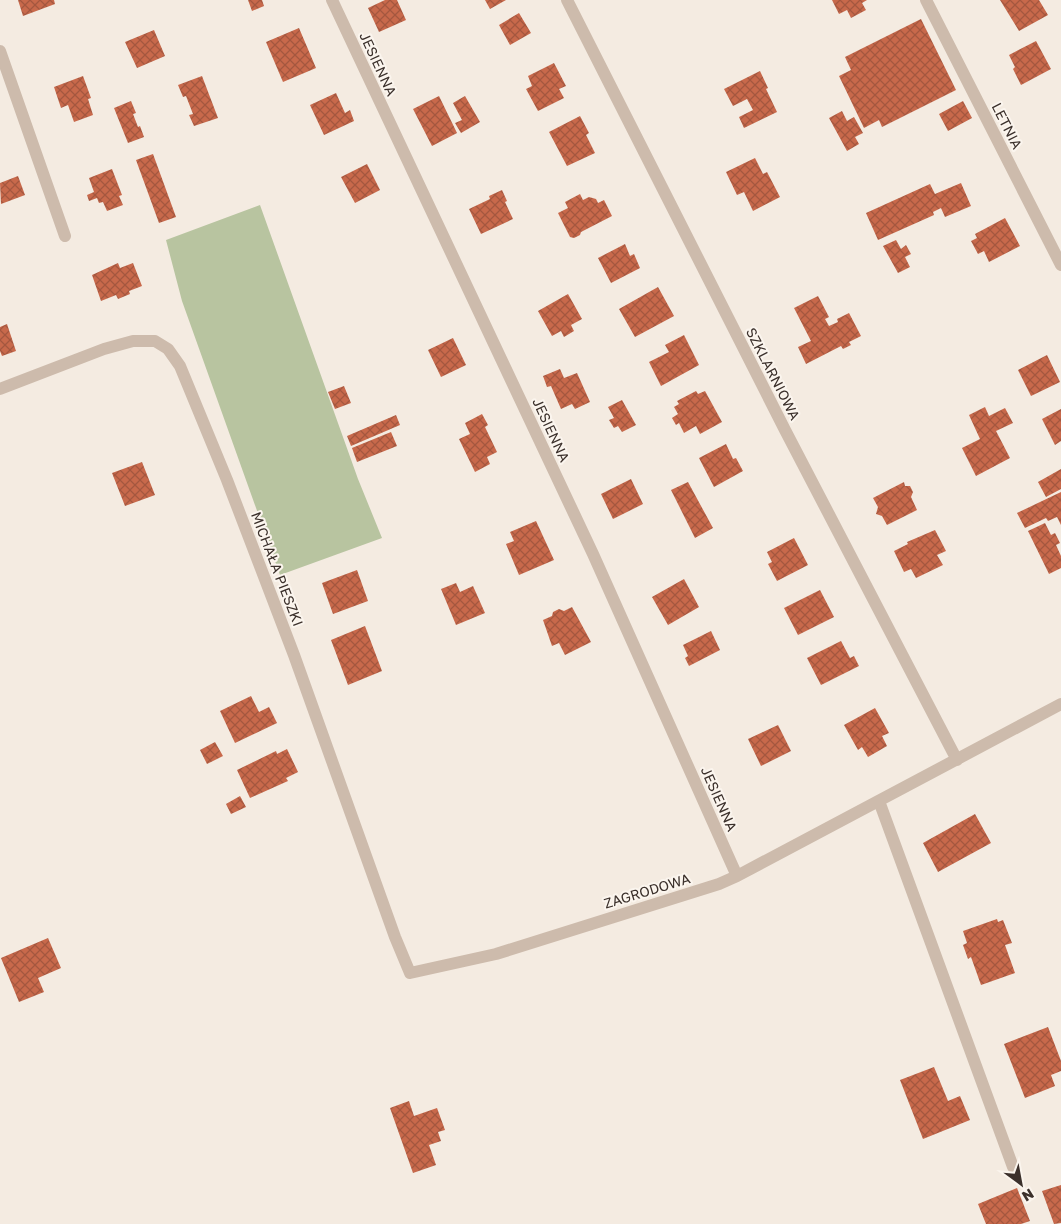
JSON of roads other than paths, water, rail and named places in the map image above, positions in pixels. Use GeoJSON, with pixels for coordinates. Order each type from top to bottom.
{"type":"FeatureCollection","features":[{"type":"Feature","properties":{"kind":"street","name":"JESIENNA"},"geometry":{"type":"LineString","coordinates":[[332,0],[593,554],[737,876]]}},
{"type":"Feature","properties":{"kind":"street","name":"SZKLARNIOWA"},"geometry":{"type":"LineString","coordinates":[[566,0],[776,412],[957,760]]}},
{"type":"Feature","properties":{"kind":"street","name":"LETNIA"},"geometry":{"type":"LineString","coordinates":[[926,0],[1061,265]]}},
{"type":"Feature","properties":{"kind":"street"},"geometry":{"type":"LineString","coordinates":[[0,51],[65,236]]}},
{"type":"Feature","properties":{"kind":"street","name":"MICHAŁA PIESZKI"},"geometry":{"type":"LineString","coordinates":[[0,389],[104,348],[133,341],[155,341],[168,349],[180,366],[227,480],[294,655],[388,919],[410,973]]}},
{"type":"Feature","properties":{"kind":"street","name":"ZAGRODOWA"},"geometry":{"type":"LineString","coordinates":[[410,973],[496,954],[719,884],[1061,704]]}},
{"type":"Feature","properties":{"kind":"street"},"geometry":{"type":"LineString","coordinates":[[879,801],[1013,1167]]}}]}
